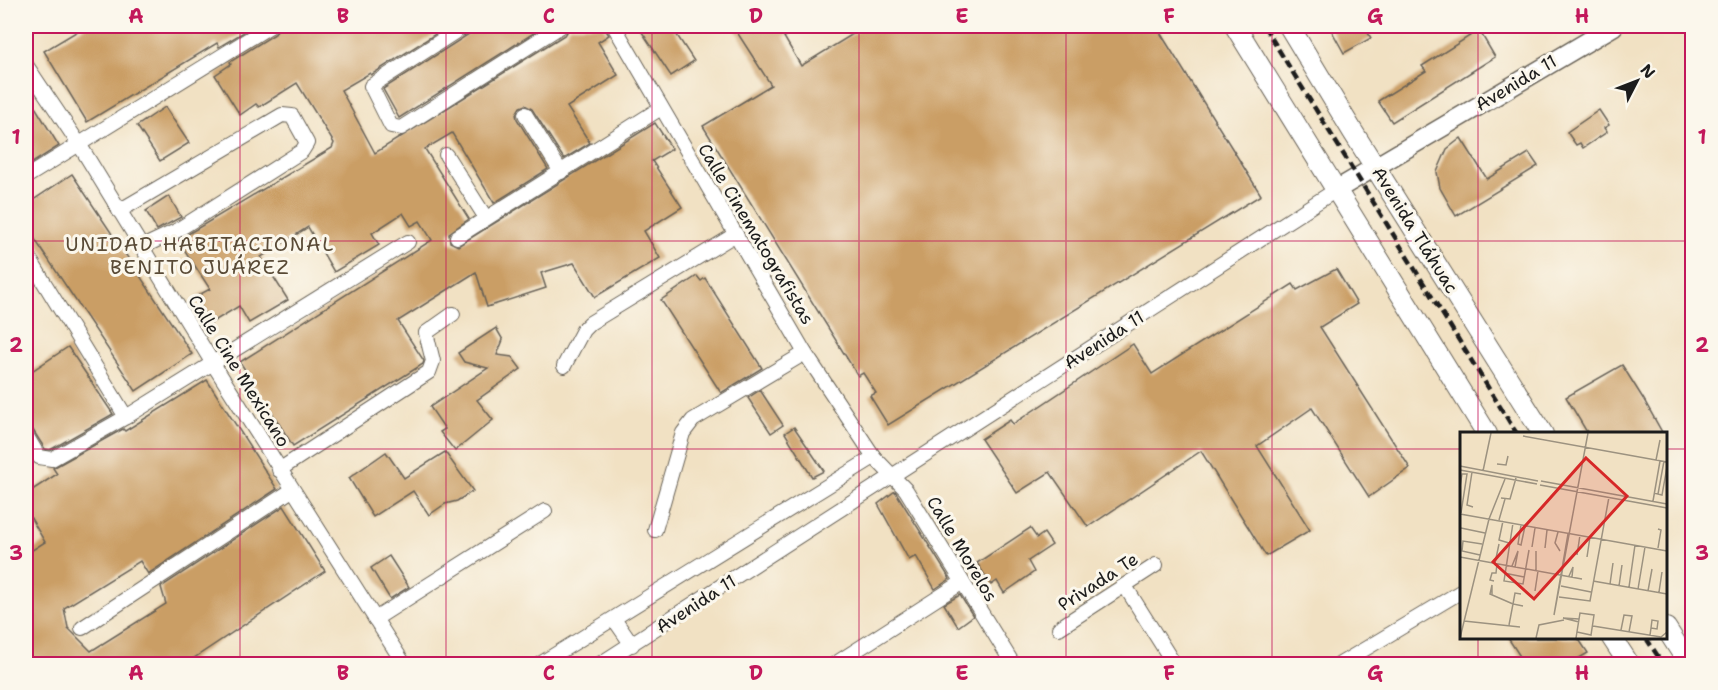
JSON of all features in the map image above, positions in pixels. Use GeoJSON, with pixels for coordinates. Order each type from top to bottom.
{"type":"FeatureCollection","features":[{"type":"Feature","properties":{"kind":"main road"},"geometry":{"type":"LineString","coordinates":[[1234,26],[1486,432]]}},
{"type":"Feature","properties":{"kind":"main road","name":"Avenida Tláhuac"},"geometry":{"type":"LineString","coordinates":[[1288,26],[1542,432]]}},
{"type":"Feature","properties":{"kind":"main road"},"geometry":{"type":"LineString","coordinates":[[1667,631],[1689,664]]}},
{"type":"Feature","properties":{"kind":"main road"},"geometry":{"type":"LineString","coordinates":[[1613,639],[1629,664]]}},
{"type":"Feature","properties":{"kind":"street"},"geometry":{"type":"LineString","coordinates":[[26,177],[270,26]]}},
{"type":"Feature","properties":{"kind":"street"},"geometry":{"type":"LineString","coordinates":[[464,26],[371,86],[391,126],[401,128],[561,26]]}},
{"type":"Feature","properties":{"kind":"street","name":"Calle Cinematografistas"},"geometry":{"type":"LineString","coordinates":[[614,26],[805,353],[874,457]]}},
{"type":"Feature","properties":{"kind":"street","name":"Avenida 11"},"geometry":{"type":"LineString","coordinates":[[600,664],[1336,190],[1614,26]]}},
{"type":"Feature","properties":{"kind":"street","name":"Calle Cine Mexicano"},"geometry":{"type":"LineString","coordinates":[[26,65],[79,144],[279,470],[404,664]]}},
{"type":"Feature","properties":{"kind":"street"},"geometry":{"type":"LineString","coordinates":[[457,237],[661,108]]}},
{"type":"Feature","properties":{"kind":"street"},"geometry":{"type":"LineString","coordinates":[[525,114],[561,172]]}},
{"type":"Feature","properties":{"kind":"street"},"geometry":{"type":"LineString","coordinates":[[119,211],[282,115],[292,116],[307,143],[302,151],[176,231],[142,247]]}},
{"type":"Feature","properties":{"kind":"street"},"geometry":{"type":"LineString","coordinates":[[446,155],[486,218]]}},
{"type":"Feature","properties":{"kind":"street"},"geometry":{"type":"LineString","coordinates":[[564,366],[590,323],[736,234]]}},
{"type":"Feature","properties":{"kind":"street"},"geometry":{"type":"LineString","coordinates":[[26,435],[39,457],[52,459],[126,417],[408,242]]}},
{"type":"Feature","properties":{"kind":"street"},"geometry":{"type":"LineString","coordinates":[[26,253],[126,417]]}},
{"type":"Feature","properties":{"kind":"street"},"geometry":{"type":"LineString","coordinates":[[279,470],[429,372],[433,362],[426,333],[453,314]]}},
{"type":"Feature","properties":{"kind":"street"},"geometry":{"type":"LineString","coordinates":[[655,530],[683,433],[693,420],[805,353]]}},
{"type":"Feature","properties":{"kind":"street","name":"Avenida 11"},"geometry":{"type":"LineString","coordinates":[[540,664],[874,457]]}},
{"type":"Feature","properties":{"kind":"street","name":"Calle Morelos"},"geometry":{"type":"LineString","coordinates":[[874,457],[906,490],[961,583],[1013,664]]}},
{"type":"Feature","properties":{"kind":"street"},"geometry":{"type":"LineString","coordinates":[[82,628],[292,490]]}},
{"type":"Feature","properties":{"kind":"street"},"geometry":{"type":"LineString","coordinates":[[375,620],[545,511]]}},
{"type":"Feature","properties":{"kind":"street","name":"Privada Te"},"geometry":{"type":"LineString","coordinates":[[1059,628],[1156,565]]}},
{"type":"Feature","properties":{"kind":"street"},"geometry":{"type":"LineString","coordinates":[[835,664],[961,583]]}},
{"type":"Feature","properties":{"kind":"street"},"geometry":{"type":"LineString","coordinates":[[1125,586],[1174,664]]}},
{"type":"Feature","properties":{"kind":"street"},"geometry":{"type":"LineString","coordinates":[[1340,664],[1460,592]]}},
{"type":"Feature","properties":{"kind":"street"},"geometry":{"type":"LineString","coordinates":[[614,619],[632,645]]}},
{"type":"Feature","properties":{"kind":"building"},"geometry":{"type":"Polygon","coordinates":[[[86,26],[254,26],[219,47],[217,43],[87,122],[44,51],[86,26]]]}},
{"type":"Feature","properties":{"kind":"building"},"geometry":{"type":"Polygon","coordinates":[[[279,26],[448,26],[371,75],[370,73],[341,90],[375,153],[566,34],[570,26],[603,26],[609,35],[598,42],[618,75],[567,107],[590,143],[564,159],[532,109],[525,105],[520,107],[516,114],[517,119],[548,169],[494,203],[452,133],[425,149],[469,219],[449,233],[450,242],[458,246],[655,123],[672,149],[652,161],[682,207],[644,231],[660,258],[595,297],[574,263],[541,273],[546,288],[487,307],[476,272],[398,321],[424,361],[423,364],[293,446],[240,362],[432,240],[420,221],[411,226],[403,213],[372,233],[379,245],[334,272],[308,227],[261,257],[288,300],[249,323],[239,306],[211,323],[195,297],[210,289],[178,240],[332,148],[334,143],[297,83],[259,107],[256,104],[240,115],[215,75],[231,64],[230,62],[275,34],[279,26]]]}},
{"type":"Feature","properties":{"kind":"building"},"geometry":{"type":"Polygon","coordinates":[[[473,26],[545,26],[399,118],[383,89],[469,34],[473,26]]]}},
{"type":"Feature","properties":{"kind":"building"},"geometry":{"type":"Polygon","coordinates":[[[638,26],[671,26],[694,61],[671,76],[638,26]]]}},
{"type":"Feature","properties":{"kind":"building"},"geometry":{"type":"Polygon","coordinates":[[[733,26],[802,26],[784,37],[801,66],[866,26],[1156,26],[1261,195],[888,425],[870,396],[876,393],[863,373],[858,376],[703,126],[771,85],[733,26]]]}},
{"type":"Feature","properties":{"kind":"building"},"geometry":{"type":"Polygon","coordinates":[[[1329,26],[1364,26],[1371,38],[1344,53],[1329,26]]]}},
{"type":"Feature","properties":{"kind":"building"},"geometry":{"type":"Polygon","coordinates":[[[1479,30],[1495,57],[1392,122],[1378,101],[1426,71],[1422,66],[1479,30]]]}},
{"type":"Feature","properties":{"kind":"building"},"geometry":{"type":"Polygon","coordinates":[[[26,92],[59,146],[26,167],[26,92]]]}},
{"type":"Feature","properties":{"kind":"building"},"geometry":{"type":"Polygon","coordinates":[[[165,107],[189,143],[160,161],[137,126],[165,107]]]}},
{"type":"Feature","properties":{"kind":"building"},"geometry":{"type":"Polygon","coordinates":[[[1599,110],[1609,125],[1604,128],[1607,132],[1583,148],[1580,143],[1576,145],[1567,132],[1599,110]]]}},
{"type":"Feature","properties":{"kind":"building"},"geometry":{"type":"Polygon","coordinates":[[[1461,138],[1487,179],[1529,153],[1538,166],[1456,216],[1440,188],[1437,172],[1447,149],[1461,138]]]}},
{"type":"Feature","properties":{"kind":"building"},"geometry":{"type":"Polygon","coordinates":[[[72,174],[192,354],[136,391],[26,226],[26,205],[72,174]]]}},
{"type":"Feature","properties":{"kind":"building"},"geometry":{"type":"Polygon","coordinates":[[[169,196],[181,217],[157,230],[146,211],[169,196]]]}},
{"type":"Feature","properties":{"kind":"building"},"geometry":{"type":"Polygon","coordinates":[[[1336,269],[1357,304],[1320,327],[1410,468],[1369,497],[1312,408],[1257,446],[1310,530],[1266,556],[1201,451],[1088,527],[1050,472],[1017,493],[981,439],[1010,420],[1013,424],[1133,344],[1152,374],[1293,284],[1297,290],[1336,269]]]}},
{"type":"Feature","properties":{"kind":"building"},"geometry":{"type":"Polygon","coordinates":[[[697,276],[701,281],[705,278],[762,368],[721,393],[661,300],[697,276]]]}},
{"type":"Feature","properties":{"kind":"building"},"geometry":{"type":"Polygon","coordinates":[[[496,328],[503,340],[497,355],[512,357],[521,369],[477,400],[493,420],[455,451],[440,432],[445,429],[430,407],[488,368],[464,362],[458,353],[496,328]]]}},
{"type":"Feature","properties":{"kind":"building"},"geometry":{"type":"Polygon","coordinates":[[[68,347],[113,414],[50,450],[45,449],[33,430],[26,426],[26,375],[68,347]]]}},
{"type":"Feature","properties":{"kind":"building"},"geometry":{"type":"Polygon","coordinates":[[[1622,365],[1662,432],[1587,432],[1566,397],[1622,365]]]}},
{"type":"Feature","properties":{"kind":"building"},"geometry":{"type":"Polygon","coordinates":[[[207,380],[277,489],[148,574],[140,561],[64,608],[68,628],[91,651],[166,604],[161,587],[284,506],[325,571],[185,664],[26,664],[26,554],[45,542],[26,510],[26,494],[57,474],[53,468],[123,429],[125,431],[207,380]]]}},
{"type":"Feature","properties":{"kind":"building"},"geometry":{"type":"Polygon","coordinates":[[[760,390],[783,425],[771,433],[748,398],[760,390]]]}},
{"type":"Feature","properties":{"kind":"building"},"geometry":{"type":"Polygon","coordinates":[[[794,427],[824,471],[812,477],[785,433],[794,427]]]}},
{"type":"Feature","properties":{"kind":"building"},"geometry":{"type":"Polygon","coordinates":[[[386,452],[404,478],[445,452],[473,491],[457,501],[445,504],[429,515],[413,491],[373,517],[349,478],[386,452]]]}},
{"type":"Feature","properties":{"kind":"building"},"geometry":{"type":"Polygon","coordinates":[[[895,491],[950,579],[935,589],[916,556],[909,560],[878,504],[895,491]]]}},
{"type":"Feature","properties":{"kind":"building"},"geometry":{"type":"Polygon","coordinates":[[[1030,528],[1037,538],[1044,533],[1052,545],[1028,561],[1034,572],[1004,593],[997,581],[991,585],[977,563],[1030,528]]]}},
{"type":"Feature","properties":{"kind":"building"},"geometry":{"type":"Polygon","coordinates":[[[389,556],[409,587],[390,599],[371,568],[389,556]]]}},
{"type":"Feature","properties":{"kind":"building"},"geometry":{"type":"Polygon","coordinates":[[[960,595],[973,616],[958,627],[944,604],[960,595]]]}},
{"type":"Feature","properties":{"kind":"building"},"geometry":{"type":"Polygon","coordinates":[[[1509,639],[1579,639],[1588,653],[1569,664],[1525,664],[1509,639]]]}},
{"type":"Feature","properties":{"kind":"railway"},"geometry":{"type":"LineString","coordinates":[[1264,26],[1516,432]]}},
{"type":"Feature","properties":{"kind":"railway"},"geometry":{"type":"LineString","coordinates":[[1647,639],[1663,664]]}},
{"type":"Feature","properties":{"kind":"district","name":"UNIDAD HABITACIONAL BENITO JUÁREZ"},"geometry":{"type":"Point","coordinates":[200,256]}}]}
